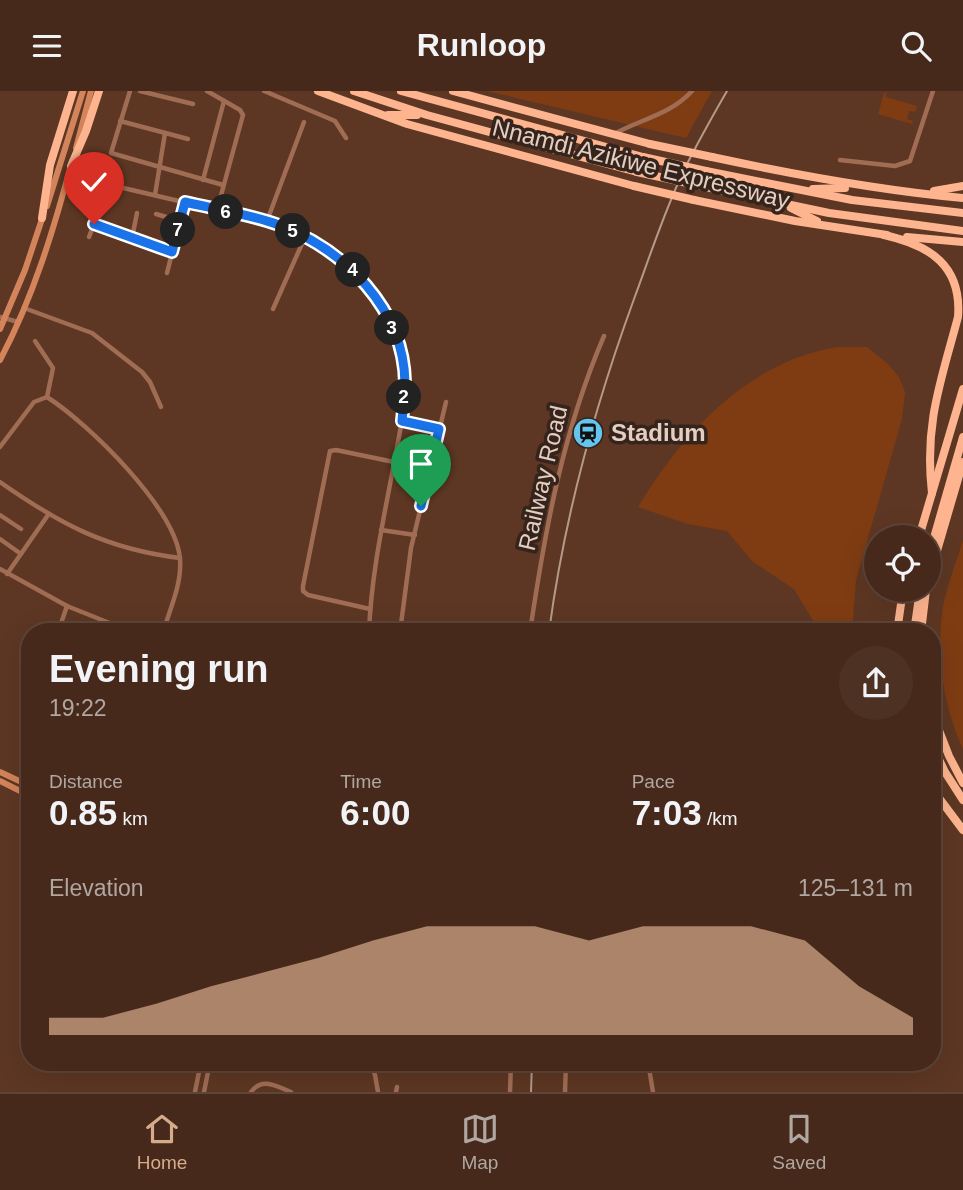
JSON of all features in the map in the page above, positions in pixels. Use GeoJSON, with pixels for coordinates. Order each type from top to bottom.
{"type":"FeatureCollection","features":[{"type":"Feature","properties":{"kind":"highway"},"geometry":{"type":"LineString","coordinates":[[42,218],[50,166],[73,91]]}},
{"type":"Feature","properties":{"kind":"highway"},"geometry":{"type":"LineString","coordinates":[[69,171],[99,91]]}},
{"type":"Feature","properties":{"kind":"highway","name":"Nnamdi Azikiwe Expressway"},"geometry":{"type":"LineString","coordinates":[[318,91],[450,137],[694,200],[884,235],[963,242]]}},
{"type":"Feature","properties":{"kind":"highway","name":"Nnamdi Azikiwe Expressway"},"geometry":{"type":"LineString","coordinates":[[354,91],[427,115],[637,172],[782,204],[963,230]]}},
{"type":"Feature","properties":{"kind":"highway","name":"Nnamdi Azikiwe Expressway"},"geometry":{"type":"LineString","coordinates":[[401,91],[643,157],[706,171],[852,200],[963,213]]}},
{"type":"Feature","properties":{"kind":"highway","name":"Nnamdi Azikiwe Expressway"},"geometry":{"type":"LineString","coordinates":[[453,91],[650,144],[803,177],[963,198]]}},
{"type":"Feature","properties":{"kind":"highway"},"geometry":{"type":"LineString","coordinates":[[381,115],[427,115]]}},
{"type":"Feature","properties":{"kind":"highway"},"geometry":{"type":"LineString","coordinates":[[917,193],[963,186]]}},
{"type":"Feature","properties":{"kind":"highway"},"geometry":{"type":"LineString","coordinates":[[795,189],[866,187]]}},
{"type":"Feature","properties":{"kind":"highway"},"geometry":{"type":"LineString","coordinates":[[782,204],[827,226]]}},
{"type":"Feature","properties":{"kind":"highway"},"geometry":{"type":"LineString","coordinates":[[884,235],[911,241],[939,259],[954,281],[959,304],[958,317],[932,411],[929,451],[932,493]]}},
{"type":"Feature","properties":{"kind":"highway"},"geometry":{"type":"LineString","coordinates":[[923,525],[963,389]]}},
{"type":"Feature","properties":{"kind":"highway"},"geometry":{"type":"LineString","coordinates":[[938,525],[963,437]]}},
{"type":"Feature","properties":{"kind":"highway"},"geometry":{"type":"LineString","coordinates":[[941,538],[963,463]]}},
{"type":"Feature","properties":{"kind":"highway"},"geometry":{"type":"LineString","coordinates":[[898,623],[901,602]]}},
{"type":"Feature","properties":{"kind":"highway"},"geometry":{"type":"LineString","coordinates":[[915,623],[918,602]]}},
{"type":"Feature","properties":{"kind":"highway"},"geometry":{"type":"LineString","coordinates":[[921,623],[924,602]]}},
{"type":"Feature","properties":{"kind":"highway"},"geometry":{"type":"LineString","coordinates":[[941,734],[963,790]]}},
{"type":"Feature","properties":{"kind":"highway"},"geometry":{"type":"LineString","coordinates":[[941,764],[963,800]]}},
{"type":"Feature","properties":{"kind":"highway"},"geometry":{"type":"LineString","coordinates":[[941,801],[963,831]]}},
{"type":"Feature","properties":{"kind":"main road"},"geometry":{"type":"LineString","coordinates":[[0,329],[2,318],[25,270],[83,91]]}},
{"type":"Feature","properties":{"kind":"main road"},"geometry":{"type":"LineString","coordinates":[[0,360],[24,308],[54,224],[91,91]]}},
{"type":"Feature","properties":{"kind":"main road"},"geometry":{"type":"LineString","coordinates":[[0,772],[21,782]]}},
{"type":"Feature","properties":{"kind":"main road"},"geometry":{"type":"LineString","coordinates":[[0,781],[21,792]]}},
{"type":"Feature","properties":{"kind":"street"},"geometry":{"type":"LineString","coordinates":[[130,91],[111,153],[223,185]]}},
{"type":"Feature","properties":{"kind":"street"},"geometry":{"type":"LineString","coordinates":[[140,91],[194,104]]}},
{"type":"Feature","properties":{"kind":"street"},"geometry":{"type":"LineString","coordinates":[[207,91],[240,110],[243,115],[218,210]]}},
{"type":"Feature","properties":{"kind":"street"},"geometry":{"type":"LineString","coordinates":[[264,91],[335,121],[346,138]]}},
{"type":"Feature","properties":{"kind":"street"},"geometry":{"type":"LineString","coordinates":[[613,134],[636,121],[667,112],[692,91]]}},
{"type":"Feature","properties":{"kind":"street"},"geometry":{"type":"LineString","coordinates":[[839,160],[895,166],[910,162],[933,91]]}},
{"type":"Feature","properties":{"kind":"street"},"geometry":{"type":"LineString","coordinates":[[203,180],[224,101]]}},
{"type":"Feature","properties":{"kind":"street"},"geometry":{"type":"LineString","coordinates":[[120,121],[188,139]]}},
{"type":"Feature","properties":{"kind":"street"},"geometry":{"type":"LineString","coordinates":[[267,222],[304,122]]}},
{"type":"Feature","properties":{"kind":"street"},"geometry":{"type":"LineString","coordinates":[[155,195],[165,133]]}},
{"type":"Feature","properties":{"kind":"street"},"geometry":{"type":"LineString","coordinates":[[69,171],[277,224],[305,237],[351,268],[381,303],[401,352],[405,382],[402,421],[381,530],[369,623]]}},
{"type":"Feature","properties":{"kind":"street"},"geometry":{"type":"LineString","coordinates":[[89,237],[100,202]]}},
{"type":"Feature","properties":{"kind":"street"},"geometry":{"type":"LineString","coordinates":[[167,273],[185,202]]}},
{"type":"Feature","properties":{"kind":"street"},"geometry":{"type":"LineString","coordinates":[[132,238],[137,213]]}},
{"type":"Feature","properties":{"kind":"street"},"geometry":{"type":"LineString","coordinates":[[156,214],[180,221]]}},
{"type":"Feature","properties":{"kind":"street"},"geometry":{"type":"LineString","coordinates":[[94,224],[172,252]]}},
{"type":"Feature","properties":{"kind":"street"},"geometry":{"type":"LineString","coordinates":[[273,309],[305,237]]}},
{"type":"Feature","properties":{"kind":"street"},"geometry":{"type":"LineString","coordinates":[[24,308],[92,333],[142,372],[150,382],[161,407]]}},
{"type":"Feature","properties":{"kind":"street"},"geometry":{"type":"LineString","coordinates":[[2,318],[18,322]]}},
{"type":"Feature","properties":{"kind":"street","name":"Railway Road"},"geometry":{"type":"LineString","coordinates":[[531,623],[545,527],[558,475],[586,377],[604,336]]}},
{"type":"Feature","properties":{"kind":"street"},"geometry":{"type":"LineString","coordinates":[[35,341],[53,368],[47,397]]}},
{"type":"Feature","properties":{"kind":"street"},"geometry":{"type":"LineString","coordinates":[[0,447],[34,402],[47,397]]}},
{"type":"Feature","properties":{"kind":"street"},"geometry":{"type":"LineString","coordinates":[[47,397],[99,440],[131,473],[170,526],[180,558],[178,581],[166,623]]}},
{"type":"Feature","properties":{"kind":"street"},"geometry":{"type":"LineString","coordinates":[[401,623],[415,535],[446,401]]}},
{"type":"Feature","properties":{"kind":"street"},"geometry":{"type":"LineString","coordinates":[[402,421],[439,429]]}},
{"type":"Feature","properties":{"kind":"street"},"geometry":{"type":"LineString","coordinates":[[370,609],[308,595],[303,591],[303,586],[330,451],[394,462]]}},
{"type":"Feature","properties":{"kind":"street"},"geometry":{"type":"LineString","coordinates":[[0,482],[48,515],[94,537],[153,555],[180,558]]}},
{"type":"Feature","properties":{"kind":"street"},"geometry":{"type":"LineString","coordinates":[[0,515],[21,529]]}},
{"type":"Feature","properties":{"kind":"street"},"geometry":{"type":"LineString","coordinates":[[6,574],[48,515]]}},
{"type":"Feature","properties":{"kind":"street"},"geometry":{"type":"LineString","coordinates":[[381,530],[415,535]]}},
{"type":"Feature","properties":{"kind":"street"},"geometry":{"type":"LineString","coordinates":[[0,539],[20,554]]}},
{"type":"Feature","properties":{"kind":"street"},"geometry":{"type":"LineString","coordinates":[[0,569],[67,606],[110,623]]}},
{"type":"Feature","properties":{"kind":"street"},"geometry":{"type":"LineString","coordinates":[[61,623],[67,606]]}},
{"type":"Feature","properties":{"kind":"street"},"geometry":{"type":"LineString","coordinates":[[195,1092],[199,1071]]}},
{"type":"Feature","properties":{"kind":"street"},"geometry":{"type":"LineString","coordinates":[[204,1092],[208,1071]]}},
{"type":"Feature","properties":{"kind":"street"},"geometry":{"type":"LineString","coordinates":[[373,1071],[378,1092]]}},
{"type":"Feature","properties":{"kind":"street"},"geometry":{"type":"LineString","coordinates":[[510,1092],[511,1071]]}},
{"type":"Feature","properties":{"kind":"street"},"geometry":{"type":"LineString","coordinates":[[565,1092],[566,1071]]}},
{"type":"Feature","properties":{"kind":"street"},"geometry":{"type":"LineString","coordinates":[[650,1071],[653,1092]]}},
{"type":"Feature","properties":{"kind":"street"},"geometry":{"type":"LineString","coordinates":[[251,1092],[252,1088],[260,1084],[270,1083],[291,1092]]}},
{"type":"Feature","properties":{"kind":"shaded area"},"geometry":{"type":"Polygon","coordinates":[[[487,91],[712,91],[686,138],[487,91]]]}},
{"type":"Feature","properties":{"kind":"shaded area"},"geometry":{"type":"Polygon","coordinates":[[[884,93],[887,93],[886,97],[917,106],[915,112],[909,111],[907,119],[913,121],[912,124],[878,114],[884,93]]]}},
{"type":"Feature","properties":{"kind":"shaded area"},"geometry":{"type":"Polygon","coordinates":[[[838,347],[867,347],[899,377],[905,392],[902,419],[872,525],[864,525],[864,552],[856,580],[853,623],[814,623],[794,589],[752,561],[727,531],[688,524],[638,507],[656,479],[697,428],[747,384],[775,367],[805,355],[838,347]]]}},
{"type":"Feature","properties":{"kind":"shaded area"},"geometry":{"type":"Polygon","coordinates":[[[963,540],[963,749],[946,700],[941,665],[941,623],[948,586],[963,540]]]}},
{"type":"Feature","properties":{"kind":"tram line"},"geometry":{"type":"LineString","coordinates":[[550,623],[563,547],[582,463],[620,339],[677,186],[727,91]]}},
{"type":"Feature","properties":{"kind":"tram line"},"geometry":{"type":"LineString","coordinates":[[531,1092],[532,1071]]}},
{"type":"Feature","properties":{"kind":"place","name":"Stadium"},"geometry":{"type":"Point","coordinates":[588,433]}},
{"type":"Feature","properties":{"kind":"route"},"geometry":{"type":"LineString","coordinates":[[94,224],[172,252],[185,202],[277,224],[308,239],[341,260],[361,277],[381,303],[401,352],[405,382],[402,421],[439,429],[421,506]]}}]}
